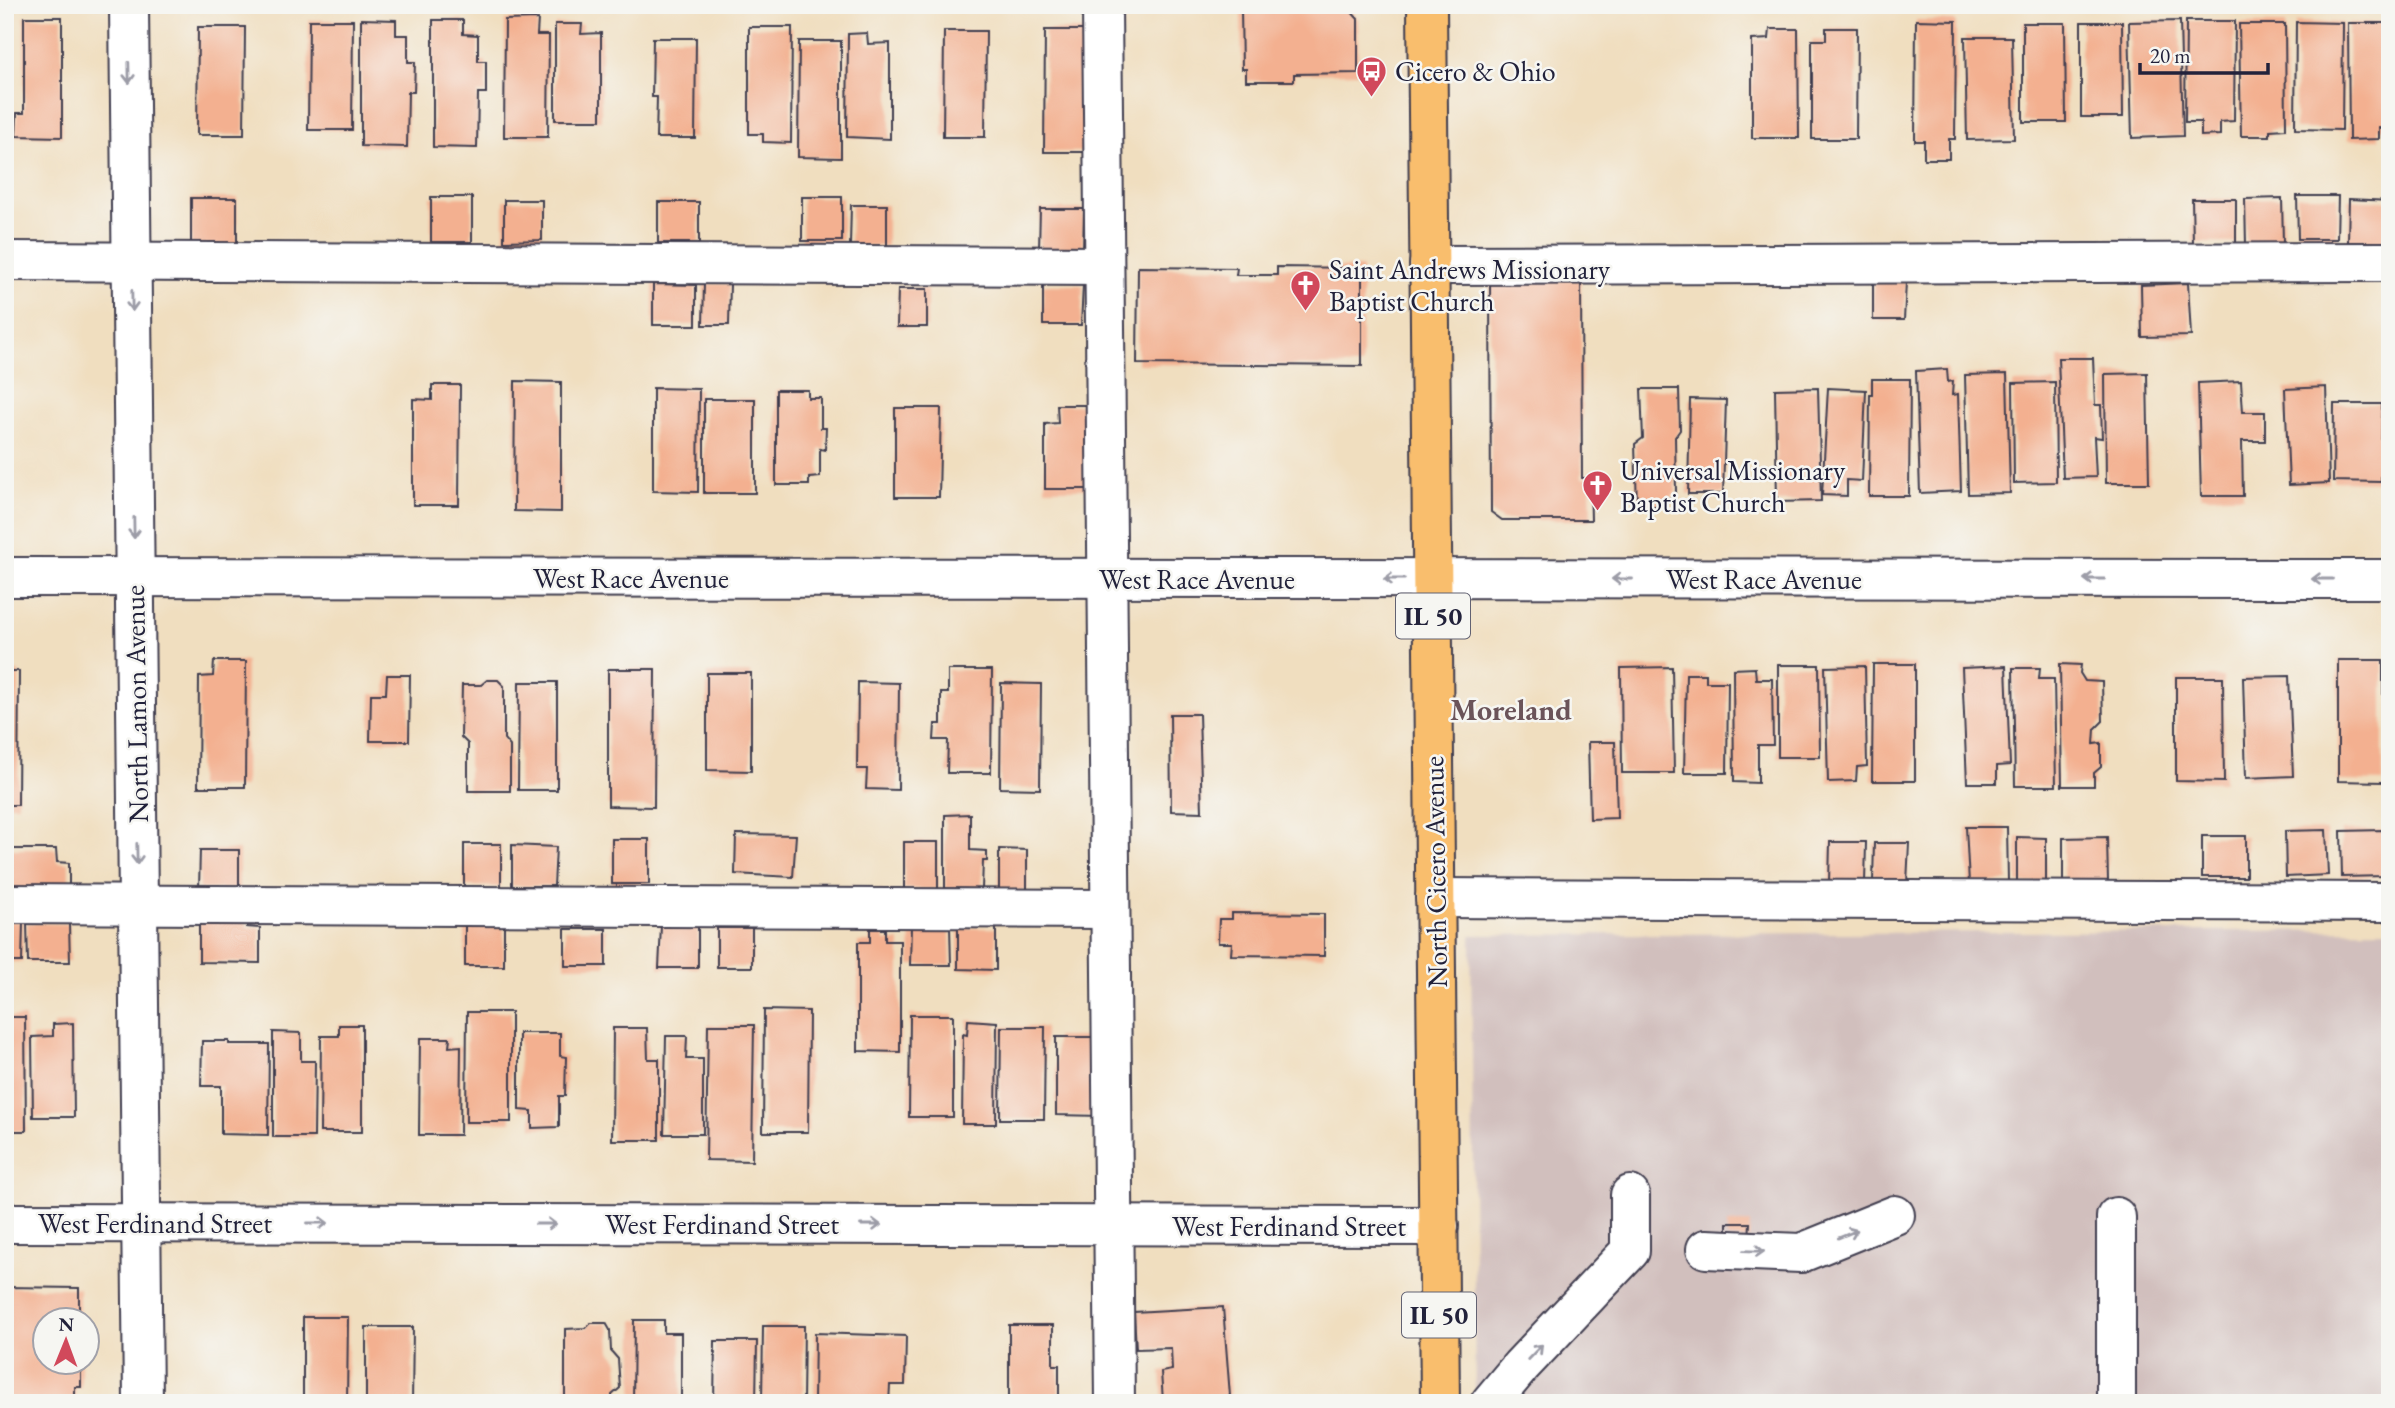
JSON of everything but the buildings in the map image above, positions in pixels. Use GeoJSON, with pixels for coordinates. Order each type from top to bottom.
{"type":"FeatureCollection","features":[{"type":"Feature","properties":{"kind":"main road","name":"North Cicero Avenue"},"geometry":{"type":"LineString","coordinates":[[1427,5],[1440,1403]]}},
{"type":"Feature","properties":{"kind":"street","name":"North Lamon Avenue"},"geometry":{"type":"LineString","coordinates":[[129,5],[143,1403]]}},
{"type":"Feature","properties":{"kind":"street"},"geometry":{"type":"LineString","coordinates":[[1102,5],[1115,1403]]}},
{"type":"Feature","properties":{"kind":"street"},"geometry":{"type":"LineString","coordinates":[[5,261],[1104,266]]}},
{"type":"Feature","properties":{"kind":"street"},"geometry":{"type":"LineString","coordinates":[[1429,265],[2390,262]]}},
{"type":"Feature","properties":{"kind":"street","name":"West Race Avenue"},"geometry":{"type":"LineString","coordinates":[[5,578],[2390,579]]}},
{"type":"Feature","properties":{"kind":"street"},"geometry":{"type":"LineString","coordinates":[[1435,898],[2390,902]]}},
{"type":"Feature","properties":{"kind":"street"},"geometry":{"type":"LineString","coordinates":[[5,904],[1111,909]]}},
{"type":"Feature","properties":{"kind":"street"},"geometry":{"type":"LineString","coordinates":[[1490,1403],[1521,1366],[1630,1251],[1630,1195]]}},
{"type":"Feature","properties":{"kind":"street"},"geometry":{"type":"LineString","coordinates":[[1706,1249],[1801,1253],[1895,1215]]}},
{"type":"Feature","properties":{"kind":"street"},"geometry":{"type":"LineString","coordinates":[[2116,1217],[2116,1403]]}},
{"type":"Feature","properties":{"kind":"street","name":"West Ferdinand Street"},"geometry":{"type":"LineString","coordinates":[[5,1223],[1438,1226]]}},
{"type":"Feature","properties":{"kind":"shaded area"},"geometry":{"type":"Polygon","coordinates":[[[2390,930],[2390,1403],[1475,1403],[1471,935],[2390,930]]]}},
{"type":"Feature","properties":{"kind":"place","name":"Cicero & Ohio"},"geometry":{"type":"Point","coordinates":[1372,98]}},
{"type":"Feature","properties":{"kind":"place","name":"Saint Andrews Missionary Baptist Church"},"geometry":{"type":"Point","coordinates":[1306,312]}},
{"type":"Feature","properties":{"kind":"place","name":"Universal Missionary Baptist Church"},"geometry":{"type":"Point","coordinates":[1597,513]}},
{"type":"Feature","properties":{"kind":"district","name":"Moreland"},"geometry":{"type":"Point","coordinates":[1511,710]}}]}
